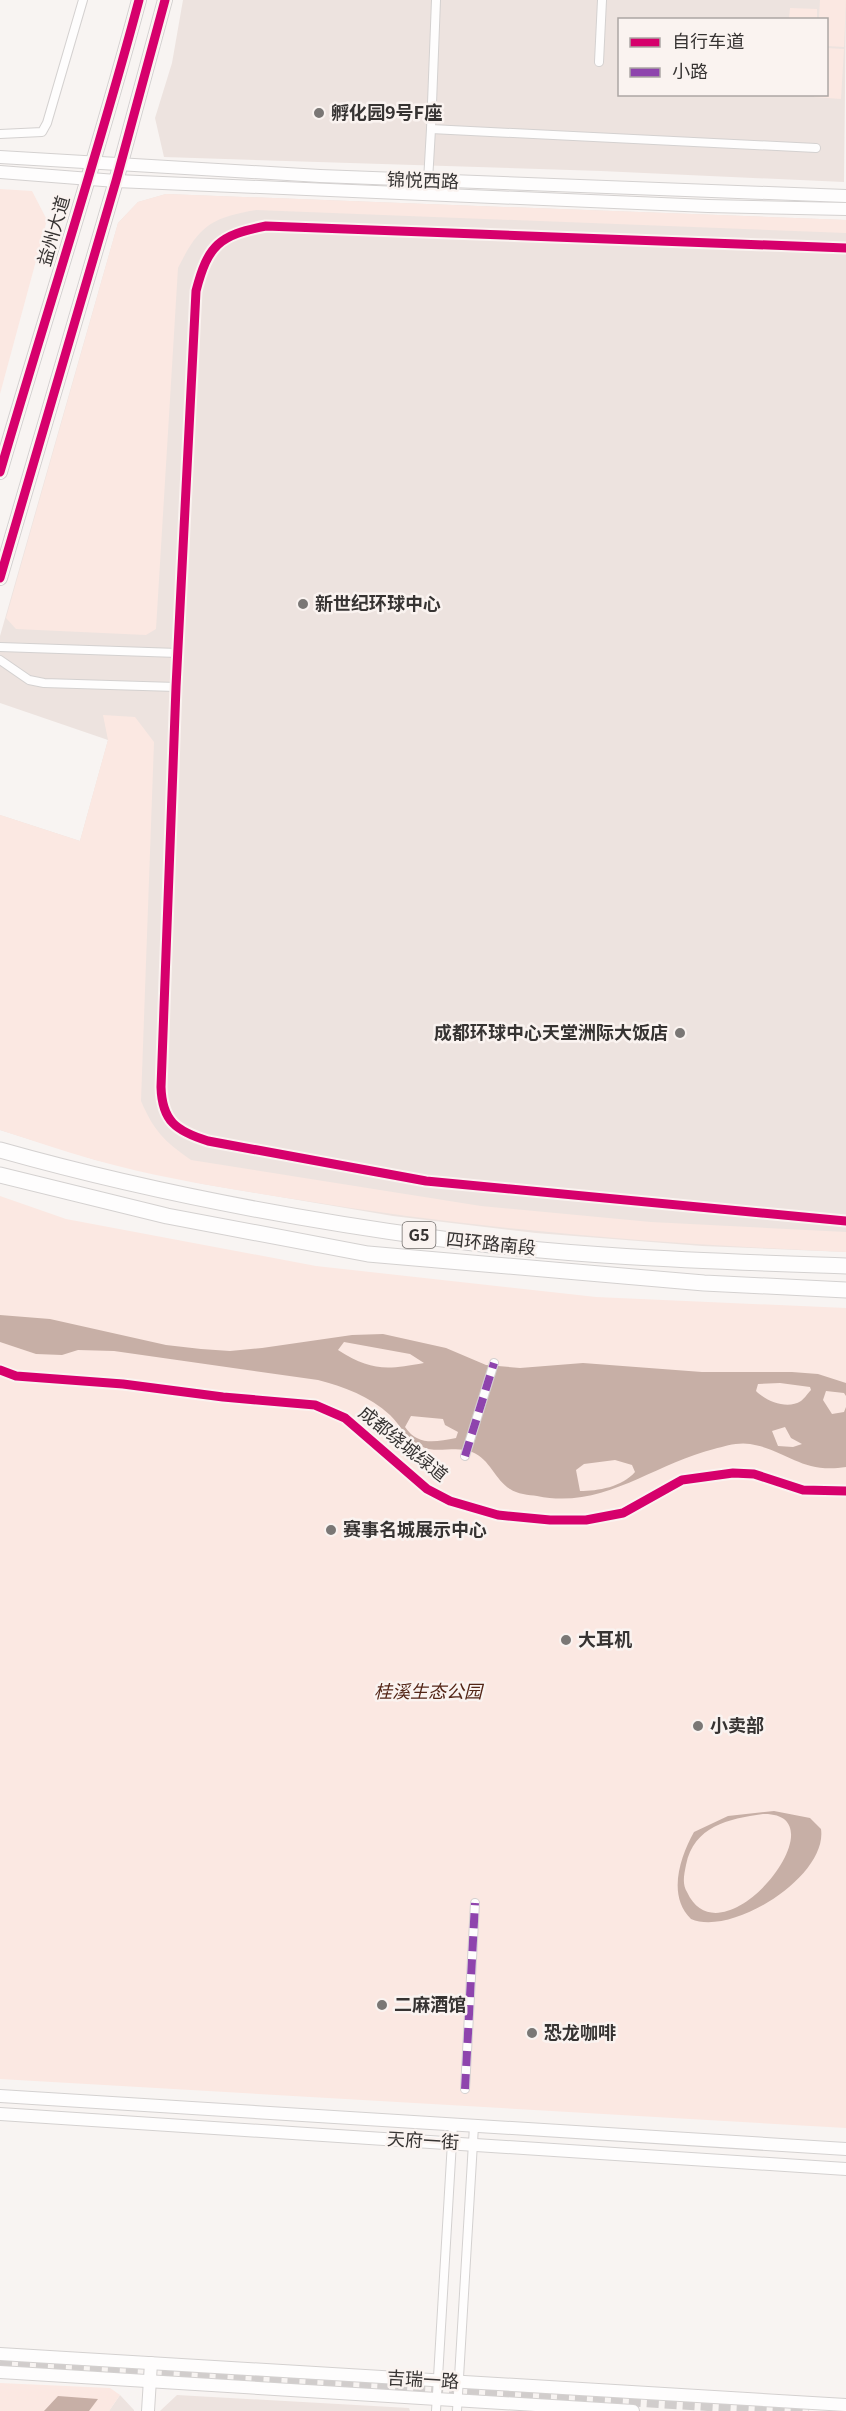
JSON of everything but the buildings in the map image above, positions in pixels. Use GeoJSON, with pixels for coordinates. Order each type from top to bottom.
{"type":"FeatureCollection","features":[{"type":"Feature","properties":{"kind":"highway","name":"四环路南段"},"geometry":{"type":"LineString","coordinates":[[0,1150],[235,1205],[437,1238],[564,1251],[846,1266]]}},
{"type":"Feature","properties":{"kind":"highway","name":"四环路南段"},"geometry":{"type":"LineString","coordinates":[[0,1175],[167,1216],[368,1254],[704,1283],[846,1290]]}},
{"type":"Feature","properties":{"kind":"main road","name":"益州大道"},"geometry":{"type":"LineString","coordinates":[[0,472],[86,179],[109,113],[139,0]]}},
{"type":"Feature","properties":{"kind":"main road"},"geometry":{"type":"LineString","coordinates":[[0,578],[116,181],[165,0]]}},
{"type":"Feature","properties":{"kind":"main road","name":"锦悦西路"},"geometry":{"type":"LineString","coordinates":[[0,158],[92,161],[428,181],[846,196]]}},
{"type":"Feature","properties":{"kind":"main road","name":"锦悦西路"},"geometry":{"type":"LineString","coordinates":[[0,172],[116,181],[708,206],[846,209]]}},
{"type":"Feature","properties":{"kind":"main road","name":"天府一街"},"geometry":{"type":"LineString","coordinates":[[0,2096],[846,2149]]}},
{"type":"Feature","properties":{"kind":"main road","name":"天府一街"},"geometry":{"type":"LineString","coordinates":[[0,2114],[846,2169]]}},
{"type":"Feature","properties":{"kind":"main road","name":"吉瑞一路"},"geometry":{"type":"LineString","coordinates":[[0,2354],[458,2382],[728,2405],[846,2405]]}},
{"type":"Feature","properties":{"kind":"main road"},"geometry":{"type":"LineString","coordinates":[[148,2411],[152,2364]]}},
{"type":"Feature","properties":{"kind":"main road","name":"吉瑞一路"},"geometry":{"type":"LineString","coordinates":[[0,2372],[437,2405],[633,2411]]}},
{"type":"Feature","properties":{"kind":"street"},"geometry":{"type":"LineString","coordinates":[[0,134],[42,132],[47,123],[83,0]]}},
{"type":"Feature","properties":{"kind":"street"},"geometry":{"type":"LineString","coordinates":[[428,181],[436,0]]}},
{"type":"Feature","properties":{"kind":"street"},"geometry":{"type":"LineString","coordinates":[[598,63],[602,0]]}},
{"type":"Feature","properties":{"kind":"street"},"geometry":{"type":"LineString","coordinates":[[431,129],[816,148]]}},
{"type":"Feature","properties":{"kind":"street"},"geometry":{"type":"LineString","coordinates":[[846,248],[266,226],[237,232],[217,244],[203,265],[196,291],[176,687],[161,1087],[161,1103],[167,1118],[176,1127],[208,1141],[426,1181],[846,1221]]}},
{"type":"Feature","properties":{"kind":"street"},"geometry":{"type":"LineString","coordinates":[[0,647],[178,653]]}},
{"type":"Feature","properties":{"kind":"street"},"geometry":{"type":"LineString","coordinates":[[0,660],[29,680],[44,683],[176,687]]}},
{"type":"Feature","properties":{"kind":"street"},"geometry":{"type":"LineString","coordinates":[[465,1456],[494,1363]]}},
{"type":"Feature","properties":{"kind":"street"},"geometry":{"type":"LineString","coordinates":[[465,2089],[475,1903]]}},
{"type":"Feature","properties":{"kind":"street"},"geometry":{"type":"LineString","coordinates":[[437,2405],[453,2125]]}},
{"type":"Feature","properties":{"kind":"street"},"geometry":{"type":"LineString","coordinates":[[457,2406],[471,2144],[474,2126]]}},
{"type":"Feature","properties":{"kind":"shaded area"},"geometry":{"type":"Polygon","coordinates":[[[183,0],[846,0],[844,182],[601,171],[164,157],[155,118],[172,63],[183,0]]]}},
{"type":"Feature","properties":{"kind":"shaded area"},"geometry":{"type":"Polygon","coordinates":[[[166,194],[846,220],[846,1252],[702,1246],[536,1233],[393,1216],[203,1184],[96,1160],[0,1130],[0,815],[80,841],[108,740],[0,703],[0,636],[118,223],[138,202],[166,194]]]}},
{"type":"Feature","properties":{"kind":"shaded area"},"geometry":{"type":"Polygon","coordinates":[[[0,1315],[50,1319],[166,1345],[201,1349],[230,1351],[352,1335],[383,1334],[446,1348],[486,1365],[520,1368],[583,1363],[702,1372],[818,1374],[846,1383],[846,1396],[844,1393],[826,1391],[823,1400],[832,1414],[844,1412],[846,1407],[846,1467],[817,1467],[763,1447],[736,1444],[692,1456],[606,1491],[584,1497],[561,1499],[527,1495],[513,1491],[505,1485],[478,1455],[460,1449],[434,1450],[423,1447],[413,1441],[390,1415],[374,1402],[347,1389],[318,1380],[114,1351],[78,1350],[62,1355],[36,1354],[0,1342],[0,1315]],[[344,1342],[338,1350],[360,1362],[379,1367],[389,1368],[424,1363],[410,1354],[344,1342]],[[780,1383],[758,1384],[756,1391],[760,1395],[771,1401],[789,1405],[801,1401],[811,1390],[810,1387],[780,1383]],[[411,1416],[405,1427],[416,1437],[428,1441],[456,1438],[458,1432],[445,1425],[443,1419],[411,1416]],[[785,1427],[772,1431],[778,1446],[793,1447],[802,1444],[791,1438],[785,1427]],[[615,1460],[584,1464],[576,1470],[580,1491],[609,1487],[630,1477],[635,1472],[632,1465],[615,1460]]]}},
{"type":"Feature","properties":{"kind":"shaded area"},"geometry":{"type":"Polygon","coordinates":[[[774,1811],[810,1818],[821,1829],[819,1847],[809,1865],[794,1883],[752,1911],[730,1919],[709,1922],[691,1919],[679,1899],[678,1876],[684,1853],[694,1832],[728,1816],[774,1811]],[[763,1814],[750,1816],[725,1822],[705,1833],[696,1841],[686,1865],[684,1883],[687,1892],[704,1910],[725,1912],[748,1900],[769,1881],[785,1858],[791,1836],[785,1820],[763,1814]]]}},
{"type":"Feature","properties":{"kind":"shaded area"},"geometry":{"type":"Polygon","coordinates":[[[120,2395],[134,2410],[134,2411],[109,2411],[120,2395]]]}},
{"type":"Feature","properties":{"kind":"shaded area"},"geometry":{"type":"Polygon","coordinates":[[[177,2395],[409,2408],[410,2411],[160,2411],[177,2395]]]}},
{"type":"Feature","properties":{"kind":"shaded area"},"geometry":{"type":"Polygon","coordinates":[[[58,2396],[98,2399],[89,2411],[44,2411],[58,2396]]]}},
{"type":"Feature","properties":{"kind":"green space"},"geometry":{"type":"Polygon","coordinates":[[[820,0],[846,0],[844,47],[828,46],[828,18],[819,18],[820,0]]]}},
{"type":"Feature","properties":{"kind":"green space"},"geometry":{"type":"Polygon","coordinates":[[[790,8],[817,9],[817,18],[789,18],[790,8]]]}},
{"type":"Feature","properties":{"kind":"green space"},"geometry":{"type":"Polygon","coordinates":[[[828,48],[844,49],[841,99],[814,97],[828,96],[828,48]]]}},
{"type":"Feature","properties":{"kind":"green space"},"geometry":{"type":"Polygon","coordinates":[[[0,189],[32,191],[47,220],[0,394],[0,189]]]}},
{"type":"Feature","properties":{"kind":"green space"},"geometry":{"type":"Polygon","coordinates":[[[166,194],[846,220],[846,233],[256,210],[217,221],[200,233],[178,268],[156,629],[146,635],[16,629],[6,618],[118,223],[138,202],[166,194]]]}},
{"type":"Feature","properties":{"kind":"green space"},"geometry":{"type":"Polygon","coordinates":[[[103,715],[135,717],[154,742],[141,1101],[155,1128],[191,1160],[481,1206],[651,1222],[846,1232],[846,1252],[641,1240],[504,1228],[368,1211],[222,1188],[146,1173],[83,1157],[0,1130],[0,815],[80,841],[108,740],[103,715]]]}},
{"type":"Feature","properties":{"kind":"green space","name":"桂溪生态公园"},"geometry":{"type":"Polygon","coordinates":[[[0,1196],[66,1219],[316,1266],[596,1297],[846,1308],[846,2128],[0,2079],[0,1196]]]}},
{"type":"Feature","properties":{"kind":"green space"},"geometry":{"type":"Polygon","coordinates":[[[0,2383],[110,2388],[120,2395],[109,2411],[0,2411],[0,2383]]]}},
{"type":"Feature","properties":{"kind":"tunnel"},"geometry":{"type":"LineString","coordinates":[[0,2363],[809,2411]]}},
{"type":"Feature","properties":{"kind":"marked path"},"geometry":{"type":"LineString","coordinates":[[465,1456],[494,1363]]}},
{"type":"Feature","properties":{"kind":"marked path"},"geometry":{"type":"LineString","coordinates":[[465,2089],[475,1903]]}},
{"type":"Feature","properties":{"kind":"cycle path"},"geometry":{"type":"LineString","coordinates":[[0,472],[89,177],[139,0]]}},
{"type":"Feature","properties":{"kind":"cycle path"},"geometry":{"type":"LineString","coordinates":[[0,578],[116,181],[165,0]]}},
{"type":"Feature","properties":{"kind":"cycle path"},"geometry":{"type":"LineString","coordinates":[[846,248],[266,226],[226,238],[211,253],[205,263],[196,291],[176,687],[161,1087],[164,1108],[173,1123],[187,1133],[208,1141],[426,1181],[846,1221]]}},
{"type":"Feature","properties":{"kind":"cycle path","name":"成都绕城绿道"},"geometry":{"type":"LineString","coordinates":[[0,1370],[16,1376],[123,1384],[223,1397],[315,1405],[345,1418],[427,1489],[450,1501],[498,1515],[550,1520],[586,1520],[623,1513],[682,1480],[733,1473],[754,1474],[803,1490],[846,1491]]}},
{"type":"Feature","properties":{"kind":"place","name":"孵化园9号F座"},"geometry":{"type":"Point","coordinates":[319,113]}},
{"type":"Feature","properties":{"kind":"place","name":"新世纪环球中心"},"geometry":{"type":"Point","coordinates":[303,604]}},
{"type":"Feature","properties":{"kind":"place","name":"成都环球中心天堂洲际大饭店"},"geometry":{"type":"Point","coordinates":[680,1033]}},
{"type":"Feature","properties":{"kind":"place","name":"赛事名城展示中心"},"geometry":{"type":"Point","coordinates":[331,1530]}},
{"type":"Feature","properties":{"kind":"place","name":"大耳机"},"geometry":{"type":"Point","coordinates":[566,1640]}},
{"type":"Feature","properties":{"kind":"place","name":"小卖部"},"geometry":{"type":"Point","coordinates":[698,1726]}},
{"type":"Feature","properties":{"kind":"place","name":"二麻酒馆"},"geometry":{"type":"Point","coordinates":[382,2005]}},
{"type":"Feature","properties":{"kind":"place","name":"恐龙咖啡"},"geometry":{"type":"Point","coordinates":[532,2033]}}]}
